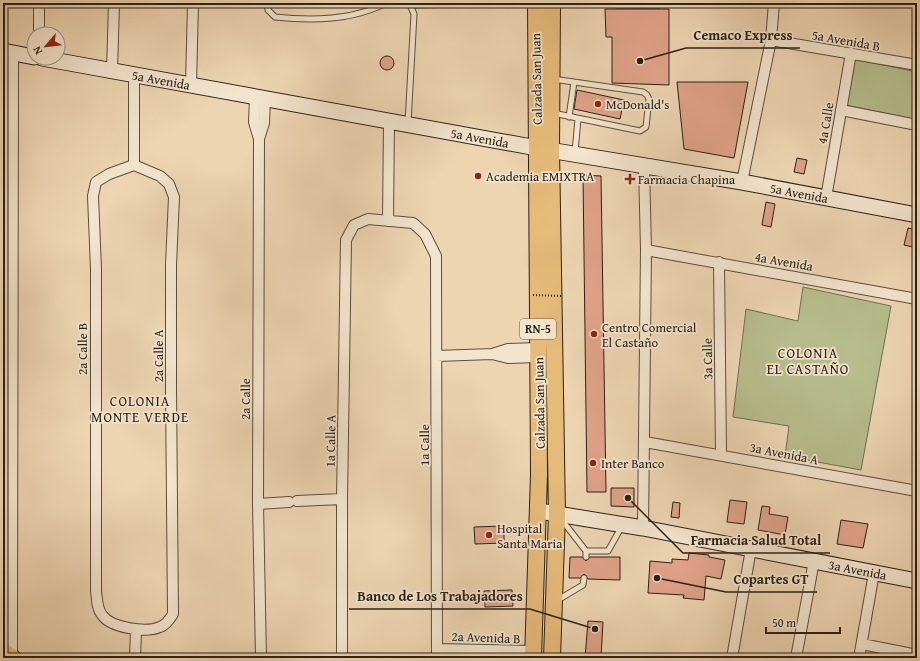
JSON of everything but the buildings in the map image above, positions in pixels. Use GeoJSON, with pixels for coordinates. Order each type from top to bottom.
{"type":"FeatureCollection","features":[{"type":"Feature","properties":{"kind":"main road","name":"Calzada San Juan"},"geometry":{"type":"LineString","coordinates":[[536,3],[544,148],[557,514],[552,658]]}},
{"type":"Feature","properties":{"kind":"main road","name":"Calzada San Juan"},"geometry":{"type":"LineString","coordinates":[[534,655],[539,511],[538,352],[544,148],[552,113],[552,3]]}},
{"type":"Feature","properties":{"kind":"main road"},"geometry":{"type":"LineString","coordinates":[[8,53],[26,56]]}},
{"type":"Feature","properties":{"kind":"main road","name":"5a Avenida"},"geometry":{"type":"LineString","coordinates":[[66,62],[389,121],[742,182],[917,215]]}},
{"type":"Feature","properties":{"kind":"main road","name":"3a Avenida"},"geometry":{"type":"LineString","coordinates":[[539,511],[643,528],[917,581]]}},
{"type":"Feature","properties":{"kind":"street"},"geometry":{"type":"LineString","coordinates":[[39,3],[39,26]]}},
{"type":"Feature","properties":{"kind":"street"},"geometry":{"type":"LineString","coordinates":[[112,71],[114,3]]}},
{"type":"Feature","properties":{"kind":"street"},"geometry":{"type":"LineString","coordinates":[[191,85],[193,3]]}},
{"type":"Feature","properties":{"kind":"street"},"geometry":{"type":"LineString","coordinates":[[742,182],[771,40],[774,3]]}},
{"type":"Feature","properties":{"kind":"street","name":"5a Avenida B"},"geometry":{"type":"LineString","coordinates":[[771,40],[917,65]]}},
{"type":"Feature","properties":{"kind":"street"},"geometry":{"type":"LineString","coordinates":[[8,53],[10,656]]}},
{"type":"Feature","properties":{"kind":"street","name":"4a Calle"},"geometry":{"type":"LineString","coordinates":[[826,198],[851,53]]}},
{"type":"Feature","properties":{"kind":"street"},"geometry":{"type":"LineString","coordinates":[[134,74],[134,165]]}},
{"type":"Feature","properties":{"kind":"street","name":"2a Calle"},"geometry":{"type":"LineString","coordinates":[[260,98],[254,122],[259,139],[258,504],[261,658]]}},
{"type":"Feature","properties":{"kind":"street"},"geometry":{"type":"LineString","coordinates":[[841,110],[917,125]]}},
{"type":"Feature","properties":{"kind":"street"},"geometry":{"type":"LineString","coordinates":[[388,221],[389,121]]}},
{"type":"Feature","properties":{"kind":"street","name":"2a Calle B"},"geometry":{"type":"LineString","coordinates":[[134,165],[109,174],[96,182],[93,196],[96,269],[96,592],[98,610],[102,616],[107,620],[136,630]]}},
{"type":"Feature","properties":{"kind":"street","name":"2a Calle A"},"geometry":{"type":"LineString","coordinates":[[134,165],[160,176],[169,184],[174,198],[171,265],[170,425],[173,614],[168,622],[160,628],[136,630]]}},
{"type":"Feature","properties":{"kind":"street"},"geometry":{"type":"LineString","coordinates":[[643,528],[646,250],[644,165]]}},
{"type":"Feature","properties":{"kind":"street","name":"1a Calle A"},"geometry":{"type":"LineString","coordinates":[[342,658],[342,499],[346,240],[354,226],[368,219],[388,221]]}},
{"type":"Feature","properties":{"kind":"street","name":"1a Calle"},"geometry":{"type":"LineString","coordinates":[[388,221],[413,223],[425,234],[436,256],[437,653]]}},
{"type":"Feature","properties":{"kind":"street","name":"4a Avenida"},"geometry":{"type":"LineString","coordinates":[[646,250],[917,299]]}},
{"type":"Feature","properties":{"kind":"street","name":"3a Calle"},"geometry":{"type":"LineString","coordinates":[[719,262],[721,454]]}},
{"type":"Feature","properties":{"kind":"street"},"geometry":{"type":"LineString","coordinates":[[437,356],[492,354],[508,349],[538,352]]}},
{"type":"Feature","properties":{"kind":"street","name":"3a Avenida A"},"geometry":{"type":"LineString","coordinates":[[645,442],[721,454],[917,491]]}},
{"type":"Feature","properties":{"kind":"street"},"geometry":{"type":"LineString","coordinates":[[258,504],[342,499]]}},
{"type":"Feature","properties":{"kind":"street"},"geometry":{"type":"LineString","coordinates":[[732,658],[751,549]]}},
{"type":"Feature","properties":{"kind":"street"},"geometry":{"type":"LineString","coordinates":[[796,658],[814,561]]}},
{"type":"Feature","properties":{"kind":"street"},"geometry":{"type":"LineString","coordinates":[[859,658],[874,573]]}},
{"type":"Feature","properties":{"kind":"street"},"geometry":{"type":"LineString","coordinates":[[135,658],[136,630]]}},
{"type":"Feature","properties":{"kind":"street"},"geometry":{"type":"LineString","coordinates":[[862,644],[917,655]]}},
{"type":"Feature","properties":{"kind":"street","name":"2a Avenida B"},"geometry":{"type":"LineString","coordinates":[[437,653],[534,655]]}},
{"type":"Feature","properties":{"kind":"lane"},"geometry":{"type":"LineString","coordinates":[[267,3],[268,10],[275,18],[304,20],[374,9],[386,3]]}},
{"type":"Feature","properties":{"kind":"lane"},"geometry":{"type":"LineString","coordinates":[[408,4],[536,3]]}},
{"type":"Feature","properties":{"kind":"lane"},"geometry":{"type":"LineString","coordinates":[[408,4],[414,14],[408,124]]}},
{"type":"Feature","properties":{"kind":"lane"},"geometry":{"type":"LineString","coordinates":[[552,79],[643,92],[649,99],[646,127],[640,131],[552,113]]}},
{"type":"Feature","properties":{"kind":"lane"},"geometry":{"type":"LineString","coordinates":[[568,117],[574,82]]}},
{"type":"Feature","properties":{"kind":"lane"},"geometry":{"type":"LineString","coordinates":[[575,153],[578,119]]}},
{"type":"Feature","properties":{"kind":"lane"},"geometry":{"type":"LineString","coordinates":[[557,514],[586,554],[608,551],[623,525]]}},
{"type":"Feature","properties":{"kind":"lane"},"geometry":{"type":"LineString","coordinates":[[554,602],[583,585],[584,578]]}},
{"type":"Feature","properties":{"kind":"path"},"geometry":{"type":"LineString","coordinates":[[533,295],[562,296]]}},
{"type":"Feature","properties":{"kind":"green space"},"geometry":{"type":"Polygon","coordinates":[[[617,3],[659,3],[659,9],[617,9],[617,3]]]}},
{"type":"Feature","properties":{"kind":"green space"},"geometry":{"type":"Polygon","coordinates":[[[854,59],[917,72],[917,120],[845,105],[854,59]]]}},
{"type":"Feature","properties":{"kind":"green space"},"geometry":{"type":"Polygon","coordinates":[[[803,287],[891,306],[861,470],[785,456],[789,426],[733,417],[746,309],[798,321],[803,287]]]}},
{"type":"Feature","properties":{"kind":"place","name":"Cemaco Express"},"geometry":{"type":"Point","coordinates":[640,61]}},
{"type":"Feature","properties":{"kind":"place","name":"McDonald's"},"geometry":{"type":"Point","coordinates":[598,104]}},
{"type":"Feature","properties":{"kind":"place","name":"Academia EMIXTRA"},"geometry":{"type":"Point","coordinates":[478,176]}},
{"type":"Feature","properties":{"kind":"place","name":"Farmacia Chapina"},"geometry":{"type":"Point","coordinates":[630,179]}},
{"type":"Feature","properties":{"kind":"place","name":"Centro Comercial El Castaño"},"geometry":{"type":"Point","coordinates":[594,334]}},
{"type":"Feature","properties":{"kind":"place","name":"Inter Banco"},"geometry":{"type":"Point","coordinates":[593,463]}},
{"type":"Feature","properties":{"kind":"place","name":"Farmacia Salud Total"},"geometry":{"type":"Point","coordinates":[628,498]}},
{"type":"Feature","properties":{"kind":"place","name":"Hospital Santa Maria"},"geometry":{"type":"Point","coordinates":[489,535]}},
{"type":"Feature","properties":{"kind":"place","name":"Copartes GT"},"geometry":{"type":"Point","coordinates":[657,578]}},
{"type":"Feature","properties":{"kind":"place","name":"Banco de Los Trabajadores"},"geometry":{"type":"Point","coordinates":[595,629]}},
{"type":"Feature","properties":{"kind":"district","name":"COLONIA EL CASTAÑO"},"geometry":{"type":"Point","coordinates":[808,362]}},
{"type":"Feature","properties":{"kind":"district","name":"COLONIA MONTE VERDE"},"geometry":{"type":"Point","coordinates":[140,410]}}]}
